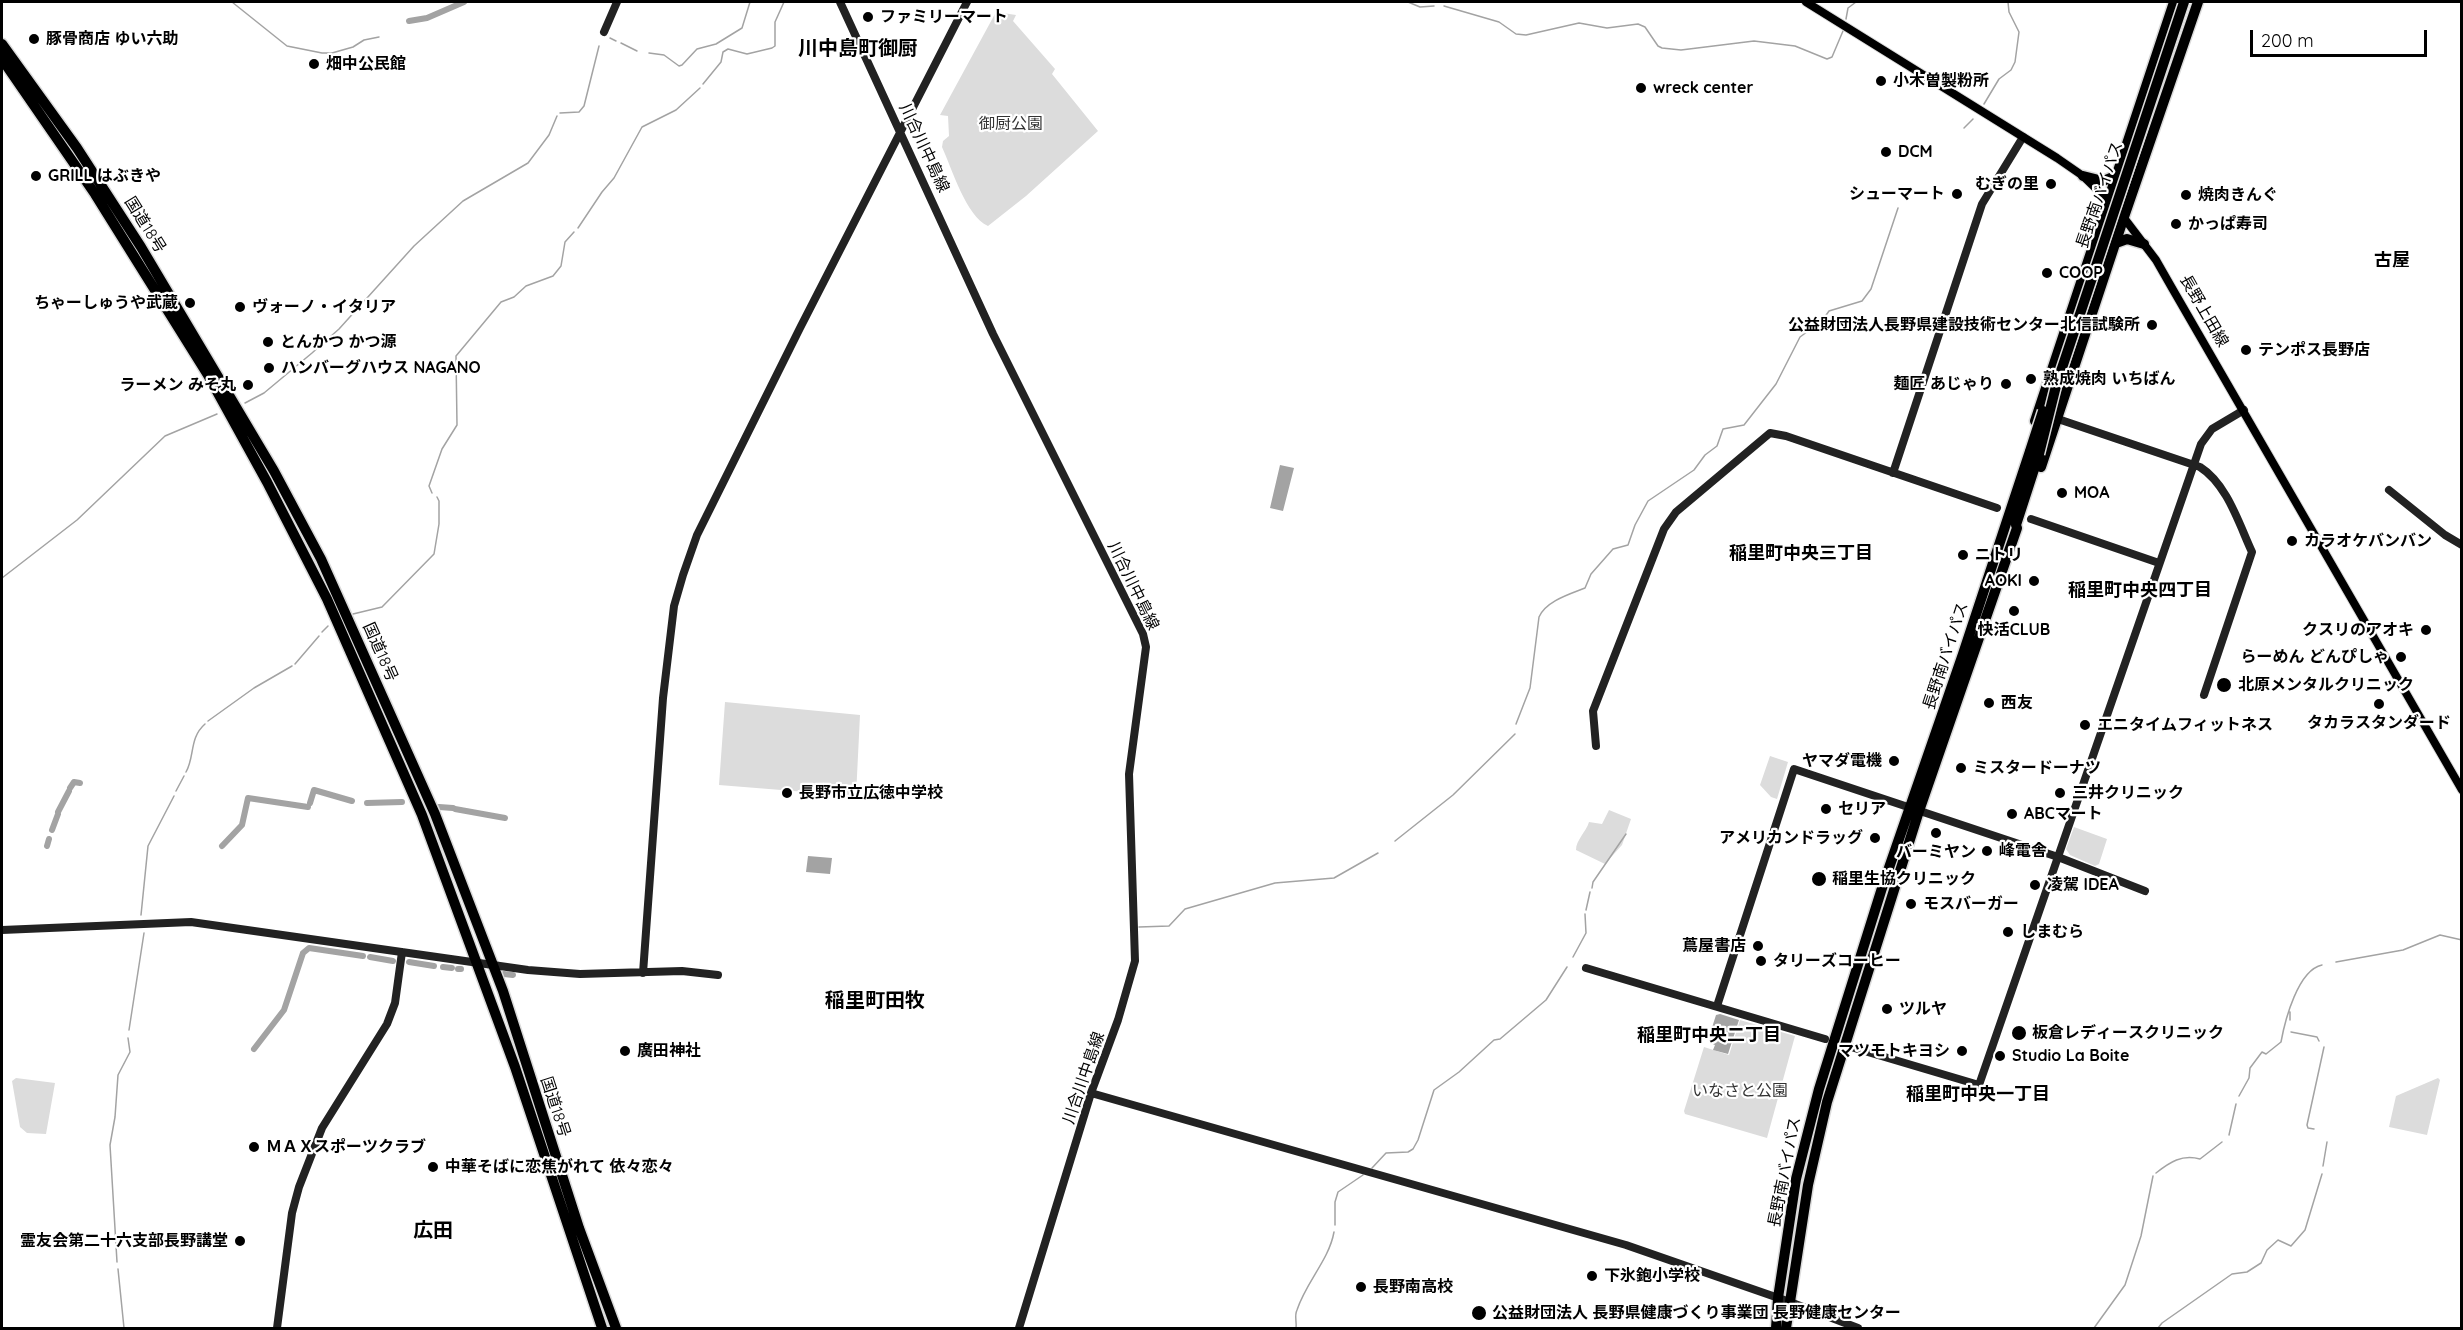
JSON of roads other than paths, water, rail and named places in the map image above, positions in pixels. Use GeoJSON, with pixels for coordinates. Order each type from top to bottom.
{"type":"FeatureCollection","features":[{"type":"Feature","properties":{"kind":"highway"},"geometry":{"type":"LineString","coordinates":[[1989,573],[2007,506],[2126,143],[2175,2]]}},
{"type":"Feature","properties":{"kind":"highway","name":"長野南バイパス"},"geometry":{"type":"LineString","coordinates":[[1786,1329],[1808,1185],[1827,1102],[1914,810],[1989,573],[2034,453],[2183,2]]}},
{"type":"Feature","properties":{"kind":"highway"},"geometry":{"type":"LineString","coordinates":[[2017,528],[2020,526],[2058,420],[2124,216],[2198,2]]}},
{"type":"Feature","properties":{"kind":"highway","name":"国道18号"},"geometry":{"type":"LineString","coordinates":[[2,44],[35,88],[132,232],[274,471],[321,559],[435,813],[492,966],[579,1228],[616,1329]]}},
{"type":"Feature","properties":{"kind":"highway","name":"国道18号"},"geometry":{"type":"LineString","coordinates":[[2,59],[129,246],[218,392],[327,599],[423,814],[515,1067],[602,1329]]}},
{"type":"Feature","properties":{"kind":"highway"},"geometry":{"type":"LineString","coordinates":[[2126,143],[2128,156],[2139,159],[2145,155]]}},
{"type":"Feature","properties":{"kind":"highway"},"geometry":{"type":"LineString","coordinates":[[2083,176],[2103,182],[2115,176]]}},
{"type":"Feature","properties":{"kind":"highway"},"geometry":{"type":"LineString","coordinates":[[2116,243],[2127,239],[2144,244]]}},
{"type":"Feature","properties":{"kind":"highway","name":"長野南バイパス"},"geometry":{"type":"LineString","coordinates":[[1776,1329],[1778,1298],[1796,1179],[1818,1089],[1914,810],[2017,528],[2034,453]]}},
{"type":"Feature","properties":{"kind":"main road","name":"長野上田線"},"geometry":{"type":"LineString","coordinates":[[1806,2],[2083,176],[2124,216],[2144,244],[2244,410],[2462,790]]}},
{"type":"Feature","properties":{"kind":"street"},"geometry":{"type":"LineString","coordinates":[[604,32],[617,2]]}},
{"type":"Feature","properties":{"kind":"street","name":"川合川中島線"},"geometry":{"type":"LineString","coordinates":[[840,2],[902,132],[993,334],[1143,634],[1146,647],[1129,774],[1135,961],[1118,1020],[1091,1093],[1019,1329]]}},
{"type":"Feature","properties":{"kind":"street"},"geometry":{"type":"LineString","coordinates":[[643,973],[663,698],[674,606],[683,575],[697,535],[967,2]]}},
{"type":"Feature","properties":{"kind":"street"},"geometry":{"type":"LineString","coordinates":[[1893,473],[1982,204],[2024,137]]}},
{"type":"Feature","properties":{"kind":"street"},"geometry":{"type":"LineString","coordinates":[[1851,1047],[1979,1085],[2201,444],[2212,429],[2244,410]]}},
{"type":"Feature","properties":{"kind":"street"},"geometry":{"type":"LineString","coordinates":[[2058,420],[2194,465],[2210,474],[2219,486],[2252,552],[2204,695]]}},
{"type":"Feature","properties":{"kind":"street"},"geometry":{"type":"LineString","coordinates":[[1596,746],[1593,711],[1664,529],[1676,512],[1770,434],[1786,436],[1997,508]]}},
{"type":"Feature","properties":{"kind":"street"},"geometry":{"type":"LineString","coordinates":[[2390,490],[2445,535],[2462,545]]}},
{"type":"Feature","properties":{"kind":"street"},"geometry":{"type":"LineString","coordinates":[[2031,519],[2159,563]]}},
{"type":"Feature","properties":{"kind":"street"},"geometry":{"type":"LineString","coordinates":[[1717,1006],[1794,769],[2058,857],[2145,891]]}},
{"type":"Feature","properties":{"kind":"street"},"geometry":{"type":"LineString","coordinates":[[2,930],[191,922],[492,966],[580,974],[682,970],[718,975]]}},
{"type":"Feature","properties":{"kind":"street"},"geometry":{"type":"LineString","coordinates":[[277,1329],[292,1213],[298,1187],[321,1128],[387,1024],[395,1003],[402,952]]}},
{"type":"Feature","properties":{"kind":"street"},"geometry":{"type":"LineString","coordinates":[[1586,968],[1825,1039]]}},
{"type":"Feature","properties":{"kind":"street"},"geometry":{"type":"LineString","coordinates":[[1091,1093],[1626,1245],[1790,1302],[1858,1329]]}},
{"type":"Feature","properties":{"kind":"waterway"},"geometry":{"type":"LineString","coordinates":[[232,2],[287,46],[332,53],[353,47],[364,40],[379,37]]}},
{"type":"Feature","properties":{"kind":"waterway"},"geometry":{"type":"LineString","coordinates":[[409,21],[427,18],[464,2]]}},
{"type":"Feature","properties":{"kind":"waterway"},"geometry":{"type":"LineString","coordinates":[[649,53],[664,55],[679,66],[682,65],[697,49],[716,44],[742,28],[750,2]]}},
{"type":"Feature","properties":{"kind":"waterway"},"geometry":{"type":"LineString","coordinates":[[703,84],[721,62],[723,52],[728,49],[747,54],[775,46],[775,22],[784,2]]}},
{"type":"Feature","properties":{"kind":"waterway"},"geometry":{"type":"LineString","coordinates":[[1408,2],[1420,7],[1434,6]]}},
{"type":"Feature","properties":{"kind":"waterway"},"geometry":{"type":"LineString","coordinates":[[1846,19],[1848,8],[1856,2]]}},
{"type":"Feature","properties":{"kind":"waterway"},"geometry":{"type":"LineString","coordinates":[[1984,104],[1999,79],[2011,70],[2015,62],[2019,32],[2009,12],[2008,2]]}},
{"type":"Feature","properties":{"kind":"waterway"},"geometry":{"type":"LineString","coordinates":[[1444,6],[1499,22],[1516,34],[1526,35],[1579,23],[1607,28],[1638,24],[1645,27],[1658,46],[1681,50],[1754,41],[1795,46],[1827,59],[1832,57],[1843,31]]}},
{"type":"Feature","properties":{"kind":"waterway"},"geometry":{"type":"LineString","coordinates":[[610,38],[616,41]]}},
{"type":"Feature","properties":{"kind":"waterway"},"geometry":{"type":"LineString","coordinates":[[621,43],[637,51]]}},
{"type":"Feature","properties":{"kind":"waterway"},"geometry":{"type":"LineString","coordinates":[[560,113],[579,112],[584,106],[599,46]]}},
{"type":"Feature","properties":{"kind":"waterway"},"geometry":{"type":"LineString","coordinates":[[578,228],[614,178],[642,127],[676,110],[700,88]]}},
{"type":"Feature","properties":{"kind":"waterway"},"geometry":{"type":"LineString","coordinates":[[245,403],[264,393],[339,329],[414,246],[463,201],[528,163],[549,135],[557,116]]}},
{"type":"Feature","properties":{"kind":"waterway"},"geometry":{"type":"LineString","coordinates":[[1964,128],[1973,119]]}},
{"type":"Feature","properties":{"kind":"waterway"},"geometry":{"type":"LineString","coordinates":[[1516,724],[1530,688],[1539,617],[1542,611],[1559,599],[1585,588],[1591,574],[1613,549],[1628,545],[1635,525],[1648,501],[1694,470],[1705,455],[1717,446],[1723,429],[1744,425],[1776,384],[1800,337],[1822,321],[1829,311],[1862,301],[1871,289],[1898,208]]}},
{"type":"Feature","properties":{"kind":"waterway"},"geometry":{"type":"LineString","coordinates":[[432,493],[429,486],[442,449],[457,425],[456,356],[501,302],[514,297],[526,286],[553,276],[561,266],[565,242],[574,232]]}},
{"type":"Feature","properties":{"kind":"waterway"},"geometry":{"type":"LineString","coordinates":[[2,578],[77,520],[165,436],[217,414]]}},
{"type":"Feature","properties":{"kind":"waterway"},"geometry":{"type":"LineString","coordinates":[[353,614],[382,607],[434,554],[439,524],[437,497]]}},
{"type":"Feature","properties":{"kind":"waterway"},"geometry":{"type":"LineString","coordinates":[[322,632],[328,626]]}},
{"type":"Feature","properties":{"kind":"waterway"},"geometry":{"type":"LineString","coordinates":[[295,664],[319,636]]}},
{"type":"Feature","properties":{"kind":"waterway"},"geometry":{"type":"LineString","coordinates":[[208,721],[254,688],[292,666]]}},
{"type":"Feature","properties":{"kind":"waterway"},"geometry":{"type":"LineString","coordinates":[[186,772],[194,741],[205,724]]}},
{"type":"Feature","properties":{"kind":"waterway"},"geometry":{"type":"LineString","coordinates":[[1395,841],[1453,795],[1515,734]]}},
{"type":"Feature","properties":{"kind":"waterway"},"geometry":{"type":"LineString","coordinates":[[176,791],[184,776]]}},
{"type":"Feature","properties":{"kind":"waterway"},"geometry":{"type":"LineString","coordinates":[[70,788],[74,782],[80,783]]}},
{"type":"Feature","properties":{"kind":"waterway"},"geometry":{"type":"LineString","coordinates":[[310,803],[314,790],[352,801]]}},
{"type":"Feature","properties":{"kind":"waterway"},"geometry":{"type":"LineString","coordinates":[[58,812],[69,791]]}},
{"type":"Feature","properties":{"kind":"waterway"},"geometry":{"type":"LineString","coordinates":[[141,915],[148,846],[174,796]]}},
{"type":"Feature","properties":{"kind":"waterway"},"geometry":{"type":"LineString","coordinates":[[222,846],[242,825],[248,798],[308,807]]}},
{"type":"Feature","properties":{"kind":"waterway"},"geometry":{"type":"LineString","coordinates":[[367,803],[402,802]]}},
{"type":"Feature","properties":{"kind":"waterway"},"geometry":{"type":"LineString","coordinates":[[439,807],[453,808]]}},
{"type":"Feature","properties":{"kind":"waterway"},"geometry":{"type":"LineString","coordinates":[[455,809],[505,818]]}},
{"type":"Feature","properties":{"kind":"waterway"},"geometry":{"type":"LineString","coordinates":[[52,830],[58,814]]}},
{"type":"Feature","properties":{"kind":"waterway"},"geometry":{"type":"LineString","coordinates":[[1592,888],[1593,882],[1626,834]]}},
{"type":"Feature","properties":{"kind":"waterway"},"geometry":{"type":"LineString","coordinates":[[47,846],[49,839]]}},
{"type":"Feature","properties":{"kind":"waterway"},"geometry":{"type":"LineString","coordinates":[[1139,927],[1169,926],[1185,909],[1275,883],[1334,878],[1378,853]]}},
{"type":"Feature","properties":{"kind":"waterway"},"geometry":{"type":"LineString","coordinates":[[1586,910],[1590,892]]}},
{"type":"Feature","properties":{"kind":"waterway"},"geometry":{"type":"LineString","coordinates":[[1573,957],[1586,933],[1585,914]]}},
{"type":"Feature","properties":{"kind":"waterway"},"geometry":{"type":"LineString","coordinates":[[129,1030],[144,933]]}},
{"type":"Feature","properties":{"kind":"waterway"},"geometry":{"type":"LineString","coordinates":[[2336,962],[2403,950],[2440,935],[2462,940]]}},
{"type":"Feature","properties":{"kind":"waterway"},"geometry":{"type":"LineString","coordinates":[[254,1049],[284,1010],[303,953],[309,948],[363,956]]}},
{"type":"Feature","properties":{"kind":"waterway"},"geometry":{"type":"LineString","coordinates":[[370,957],[393,961]]}},
{"type":"Feature","properties":{"kind":"waterway"},"geometry":{"type":"LineString","coordinates":[[409,962],[434,966]]}},
{"type":"Feature","properties":{"kind":"waterway"},"geometry":{"type":"LineString","coordinates":[[2239,1096],[2249,1078],[2250,1068],[2262,1052],[2266,1054],[2281,1042],[2289,1009],[2306,976],[2322,965]]}},
{"type":"Feature","properties":{"kind":"waterway"},"geometry":{"type":"LineString","coordinates":[[443,967],[452,968]]}},
{"type":"Feature","properties":{"kind":"waterway"},"geometry":{"type":"LineString","coordinates":[[1372,1168],[1386,1153],[1408,1152],[1413,1149],[1434,1090],[1546,1000],[1567,967]]}},
{"type":"Feature","properties":{"kind":"waterway"},"geometry":{"type":"LineString","coordinates":[[504,974],[513,975]]}},
{"type":"Feature","properties":{"kind":"waterway"},"geometry":{"type":"LineString","coordinates":[[2290,1012],[2290,1020]]}},
{"type":"Feature","properties":{"kind":"waterway"},"geometry":{"type":"LineString","coordinates":[[2291,1032],[2317,1037],[2319,1041]]}},
{"type":"Feature","properties":{"kind":"waterway"},"geometry":{"type":"LineString","coordinates":[[117,1262],[110,1145],[118,1075],[130,1052],[128,1038]]}},
{"type":"Feature","properties":{"kind":"waterway"},"geometry":{"type":"LineString","coordinates":[[2314,1129],[2308,1128],[2307,1125],[2324,1047]]}},
{"type":"Feature","properties":{"kind":"waterway"},"geometry":{"type":"LineString","coordinates":[[2229,1135],[2236,1104]]}},
{"type":"Feature","properties":{"kind":"waterway"},"geometry":{"type":"LineString","coordinates":[[2156,1173],[2166,1165],[2182,1158],[2200,1159],[2222,1142]]}},
{"type":"Feature","properties":{"kind":"waterway"},"geometry":{"type":"LineString","coordinates":[[2323,1166],[2327,1142]]}},
{"type":"Feature","properties":{"kind":"waterway"},"geometry":{"type":"LineString","coordinates":[[2158,1328],[2232,1274],[2247,1272],[2261,1263],[2267,1250],[2278,1240],[2291,1246],[2305,1230],[2322,1174]]}},
{"type":"Feature","properties":{"kind":"waterway"},"geometry":{"type":"LineString","coordinates":[[1335,1225],[1335,1202],[1338,1192],[1363,1175]]}},
{"type":"Feature","properties":{"kind":"waterway"},"geometry":{"type":"LineString","coordinates":[[2094,1328],[2125,1285],[2141,1236],[2153,1176]]}},
{"type":"Feature","properties":{"kind":"waterway"},"geometry":{"type":"LineString","coordinates":[[1296,1328],[1296,1314],[1301,1300],[1327,1252],[1334,1232]]}},
{"type":"Feature","properties":{"kind":"waterway"},"geometry":{"type":"LineString","coordinates":[[118,1269],[124,1328]]}},
{"type":"Feature","properties":{"kind":"place","name":"ファミリーマート"},"geometry":{"type":"Point","coordinates":[868,17]}},
{"type":"Feature","properties":{"kind":"place","name":"豚骨商店 ゆい六助"},"geometry":{"type":"Point","coordinates":[34,39]}},
{"type":"Feature","properties":{"kind":"place","name":"畑中公民館"},"geometry":{"type":"Point","coordinates":[314,64]}},
{"type":"Feature","properties":{"kind":"place","name":"小木曽製粉所"},"geometry":{"type":"Point","coordinates":[1881,81]}},
{"type":"Feature","properties":{"kind":"place","name":"wreck center"},"geometry":{"type":"Point","coordinates":[1641,88]}},
{"type":"Feature","properties":{"kind":"place","name":"DCM"},"geometry":{"type":"Point","coordinates":[1886,152]}},
{"type":"Feature","properties":{"kind":"place","name":"GRILL はぶきや"},"geometry":{"type":"Point","coordinates":[36,176]}},
{"type":"Feature","properties":{"kind":"place","name":"むぎの里"},"geometry":{"type":"Point","coordinates":[2051,184]}},
{"type":"Feature","properties":{"kind":"place","name":"シューマート"},"geometry":{"type":"Point","coordinates":[1957,194]}},
{"type":"Feature","properties":{"kind":"place","name":"焼肉きんぐ"},"geometry":{"type":"Point","coordinates":[2186,195]}},
{"type":"Feature","properties":{"kind":"place","name":"かっぱ寿司"},"geometry":{"type":"Point","coordinates":[2176,224]}},
{"type":"Feature","properties":{"kind":"place","name":"COOP"},"geometry":{"type":"Point","coordinates":[2047,273]}},
{"type":"Feature","properties":{"kind":"place","name":"ちゃーしゅうや武蔵"},"geometry":{"type":"Point","coordinates":[190,303]}},
{"type":"Feature","properties":{"kind":"place","name":"ヴォーノ・イタリア"},"geometry":{"type":"Point","coordinates":[240,307]}},
{"type":"Feature","properties":{"kind":"place","name":"公益財団法人長野県建設技術センター北信試験所"},"geometry":{"type":"Point","coordinates":[2152,325]}},
{"type":"Feature","properties":{"kind":"place","name":"とんかつ かつ源"},"geometry":{"type":"Point","coordinates":[268,342]}},
{"type":"Feature","properties":{"kind":"place","name":"テンポス長野店"},"geometry":{"type":"Point","coordinates":[2246,350]}},
{"type":"Feature","properties":{"kind":"place","name":"ハンバーグハウス NAGANO"},"geometry":{"type":"Point","coordinates":[269,368]}},
{"type":"Feature","properties":{"kind":"place","name":"熟成焼肉 いちばん"},"geometry":{"type":"Point","coordinates":[2031,379]}},
{"type":"Feature","properties":{"kind":"place","name":"麺匠 あじゃり"},"geometry":{"type":"Point","coordinates":[2006,384]}},
{"type":"Feature","properties":{"kind":"place","name":"ラーメン みそ丸"},"geometry":{"type":"Point","coordinates":[248,385]}},
{"type":"Feature","properties":{"kind":"place","name":"MOA"},"geometry":{"type":"Point","coordinates":[2062,493]}},
{"type":"Feature","properties":{"kind":"place","name":"カラオケバンバン"},"geometry":{"type":"Point","coordinates":[2292,541]}},
{"type":"Feature","properties":{"kind":"place","name":"ニトリ"},"geometry":{"type":"Point","coordinates":[1963,555]}},
{"type":"Feature","properties":{"kind":"place","name":"AOKI"},"geometry":{"type":"Point","coordinates":[2034,581]}},
{"type":"Feature","properties":{"kind":"place","name":"快活CLUB"},"geometry":{"type":"Point","coordinates":[2014,611]}},
{"type":"Feature","properties":{"kind":"place","name":"クスリのアオキ"},"geometry":{"type":"Point","coordinates":[2426,630]}},
{"type":"Feature","properties":{"kind":"place","name":"らーめん どんぴしゃ"},"geometry":{"type":"Point","coordinates":[2401,657]}},
{"type":"Feature","properties":{"kind":"place","name":"北原メンタルクリニック"},"geometry":{"type":"Point","coordinates":[2224,685]}},
{"type":"Feature","properties":{"kind":"place","name":"西友"},"geometry":{"type":"Point","coordinates":[1989,703]}},
{"type":"Feature","properties":{"kind":"place","name":"タカラスタンダード"},"geometry":{"type":"Point","coordinates":[2379,704]}},
{"type":"Feature","properties":{"kind":"place","name":"エニタイムフィットネス"},"geometry":{"type":"Point","coordinates":[2085,725]}},
{"type":"Feature","properties":{"kind":"place","name":"ヤマダ電機"},"geometry":{"type":"Point","coordinates":[1894,761]}},
{"type":"Feature","properties":{"kind":"place","name":"ミスタードーナツ"},"geometry":{"type":"Point","coordinates":[1961,768]}},
{"type":"Feature","properties":{"kind":"place","name":"長野市立広徳中学校"},"geometry":{"type":"Point","coordinates":[787,793]}},
{"type":"Feature","properties":{"kind":"place","name":"三井クリニック"},"geometry":{"type":"Point","coordinates":[2060,793]}},
{"type":"Feature","properties":{"kind":"place","name":"セリア"},"geometry":{"type":"Point","coordinates":[1826,809]}},
{"type":"Feature","properties":{"kind":"place","name":"ABCマート"},"geometry":{"type":"Point","coordinates":[2012,814]}},
{"type":"Feature","properties":{"kind":"place","name":"バーミヤン"},"geometry":{"type":"Point","coordinates":[1936,833]}},
{"type":"Feature","properties":{"kind":"place","name":"アメリカンドラッグ"},"geometry":{"type":"Point","coordinates":[1875,838]}},
{"type":"Feature","properties":{"kind":"place","name":"峰電舎"},"geometry":{"type":"Point","coordinates":[1987,851]}},
{"type":"Feature","properties":{"kind":"place","name":"稲里生協クリニック"},"geometry":{"type":"Point","coordinates":[1819,879]}},
{"type":"Feature","properties":{"kind":"place","name":"凌駕 IDEA"},"geometry":{"type":"Point","coordinates":[2035,885]}},
{"type":"Feature","properties":{"kind":"place","name":"モスバーガー"},"geometry":{"type":"Point","coordinates":[1911,904]}},
{"type":"Feature","properties":{"kind":"place","name":"しまむら"},"geometry":{"type":"Point","coordinates":[2008,932]}},
{"type":"Feature","properties":{"kind":"place","name":"蔦屋書店"},"geometry":{"type":"Point","coordinates":[1758,946]}},
{"type":"Feature","properties":{"kind":"place","name":"タリーズコーヒー"},"geometry":{"type":"Point","coordinates":[1761,961]}},
{"type":"Feature","properties":{"kind":"place","name":"ツルヤ"},"geometry":{"type":"Point","coordinates":[1887,1009]}},
{"type":"Feature","properties":{"kind":"place","name":"板倉レディースクリニック"},"geometry":{"type":"Point","coordinates":[2019,1033]}},
{"type":"Feature","properties":{"kind":"place","name":"廣田神社"},"geometry":{"type":"Point","coordinates":[625,1051]}},
{"type":"Feature","properties":{"kind":"place","name":"マツモトキヨシ"},"geometry":{"type":"Point","coordinates":[1962,1051]}},
{"type":"Feature","properties":{"kind":"place","name":"Studio La Boite"},"geometry":{"type":"Point","coordinates":[2000,1056]}},
{"type":"Feature","properties":{"kind":"place","name":"ＭＡＸスポーツクラブ"},"geometry":{"type":"Point","coordinates":[254,1147]}},
{"type":"Feature","properties":{"kind":"place","name":"中華そばに恋焦がれて 依々恋々"},"geometry":{"type":"Point","coordinates":[433,1167]}},
{"type":"Feature","properties":{"kind":"place","name":"霊友会第二十六支部長野講堂"},"geometry":{"type":"Point","coordinates":[240,1241]}},
{"type":"Feature","properties":{"kind":"place","name":"下氷鉋小学校"},"geometry":{"type":"Point","coordinates":[1592,1276]}},
{"type":"Feature","properties":{"kind":"place","name":"長野南高校"},"geometry":{"type":"Point","coordinates":[1361,1287]}},
{"type":"Feature","properties":{"kind":"place","name":"公益財団法人 長野県健康づくり事業団 長野健康センター"},"geometry":{"type":"Point","coordinates":[1479,1313]}},
{"type":"Feature","properties":{"kind":"district","name":"川中島町御厨"},"geometry":{"type":"Point","coordinates":[858,49]}},
{"type":"Feature","properties":{"kind":"district","name":"古屋"},"geometry":{"type":"Point","coordinates":[2392,261]}},
{"type":"Feature","properties":{"kind":"district","name":"稲里町中央三丁目"},"geometry":{"type":"Point","coordinates":[1801,554]}},
{"type":"Feature","properties":{"kind":"district","name":"稲里町中央四丁目"},"geometry":{"type":"Point","coordinates":[2140,591]}},
{"type":"Feature","properties":{"kind":"district","name":"稲里町田牧"},"geometry":{"type":"Point","coordinates":[875,1001]}},
{"type":"Feature","properties":{"kind":"district","name":"稲里町中央二丁目"},"geometry":{"type":"Point","coordinates":[1709,1036]}},
{"type":"Feature","properties":{"kind":"district","name":"稲里町中央一丁目"},"geometry":{"type":"Point","coordinates":[1978,1095]}},
{"type":"Feature","properties":{"kind":"district","name":"広田"},"geometry":{"type":"Point","coordinates":[433,1231]}},
{"type":"Feature","properties":{"kind":"park label","name":"御厨公園"},"geometry":{"type":"Point","coordinates":[1011,124]}},
{"type":"Feature","properties":{"kind":"park label","name":"いなさと公園"},"geometry":{"type":"Point","coordinates":[1740,1091]}}]}
